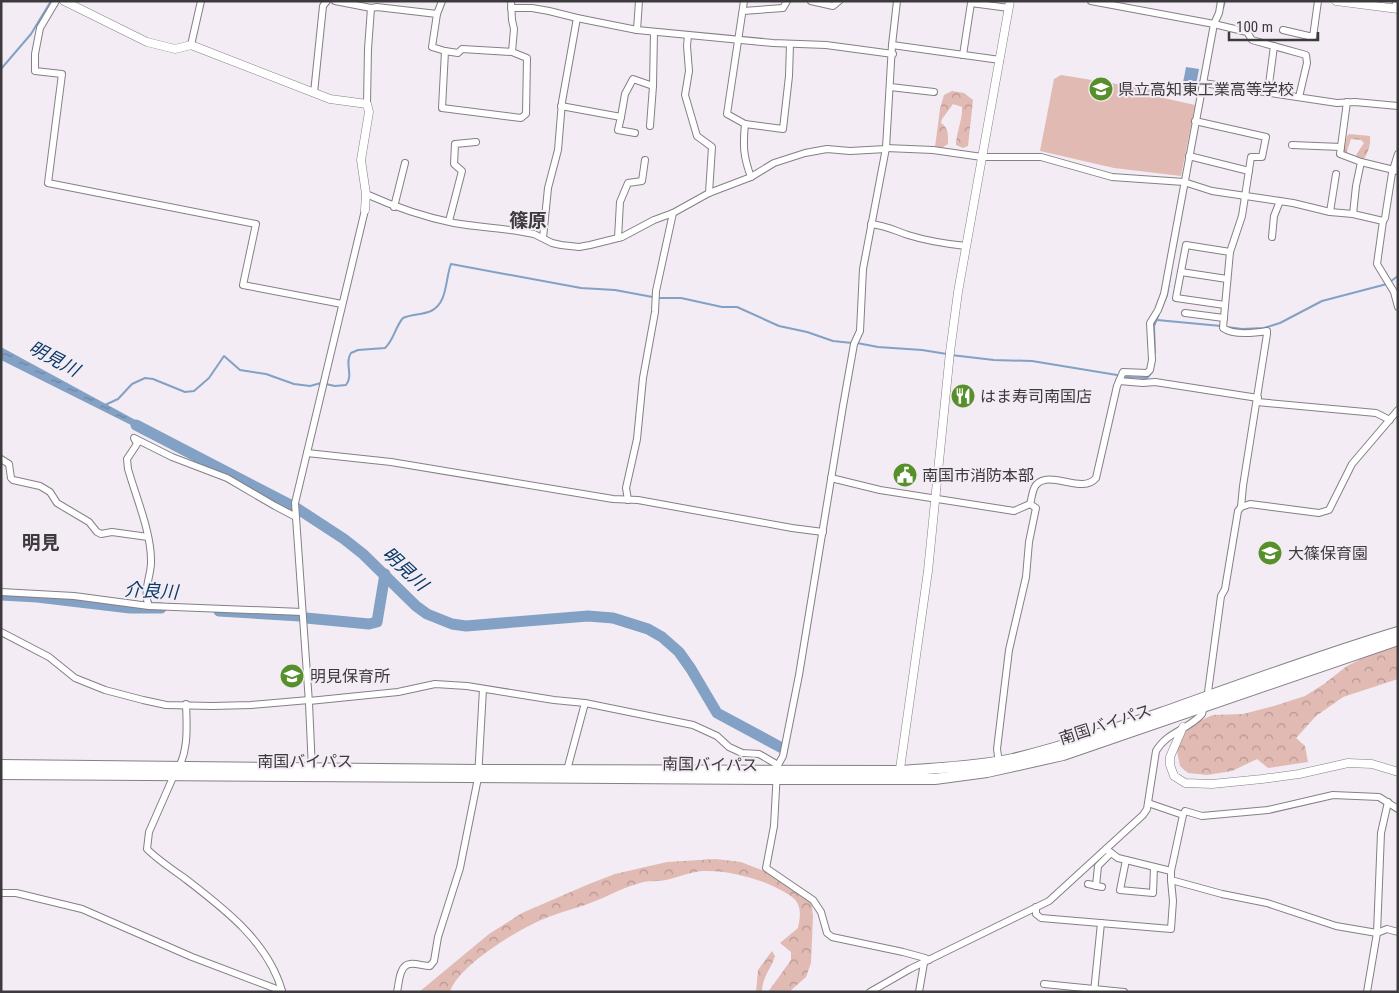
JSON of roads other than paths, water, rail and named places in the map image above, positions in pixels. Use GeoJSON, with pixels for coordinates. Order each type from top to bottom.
{"type":"FeatureCollection","features":[{"type":"Feature","properties":{"kind":"highway","name":"南国バイパス"},"geometry":{"type":"LineString","coordinates":[[1206,702],[1319,656],[1398,632]]}},
{"type":"Feature","properties":{"kind":"highway","name":"南国バイパス"},"geometry":{"type":"LineString","coordinates":[[478,774],[567,770],[777,772],[900,775],[935,779],[999,765],[1206,702],[1398,640]]}},
{"type":"Feature","properties":{"kind":"highway","name":"南国バイパス"},"geometry":{"type":"LineString","coordinates":[[1,765],[177,771]]}},
{"type":"Feature","properties":{"kind":"highway","name":"南国バイパス"},"geometry":{"type":"LineString","coordinates":[[1,774],[177,771],[478,774],[777,772]]}},
{"type":"Feature","properties":{"kind":"street"},"geometry":{"type":"LineString","coordinates":[[56,1],[40,28],[35,54],[35,71],[62,74],[48,183],[256,224],[243,285],[342,304]]}},
{"type":"Feature","properties":{"kind":"street"},"geometry":{"type":"LineString","coordinates":[[64,1],[146,42],[175,48],[191,44],[199,49],[330,100],[363,102],[367,104]]}},
{"type":"Feature","properties":{"kind":"street"},"geometry":{"type":"LineString","coordinates":[[191,44],[201,1]]}},
{"type":"Feature","properties":{"kind":"street"},"geometry":{"type":"LineString","coordinates":[[314,93],[323,6],[327,1]]}},
{"type":"Feature","properties":{"kind":"street"},"geometry":{"type":"LineString","coordinates":[[335,1],[371,8],[377,7],[437,14]]}},
{"type":"Feature","properties":{"kind":"street"},"geometry":{"type":"LineString","coordinates":[[442,1],[437,14],[432,47],[458,53],[462,49],[512,52],[527,58],[526,114],[521,118],[442,108],[446,51]]}},
{"type":"Feature","properties":{"kind":"street"},"geometry":{"type":"LineString","coordinates":[[637,30],[639,1]]}},
{"type":"Feature","properties":{"kind":"street"},"geometry":{"type":"LineString","coordinates":[[744,1],[727,114],[745,124],[783,129],[789,76],[790,44]]}},
{"type":"Feature","properties":{"kind":"street"},"geometry":{"type":"LineString","coordinates":[[743,11],[783,8],[787,1]]}},
{"type":"Feature","properties":{"kind":"street"},"geometry":{"type":"LineString","coordinates":[[811,1],[833,6],[839,1]]}},
{"type":"Feature","properties":{"kind":"street"},"geometry":{"type":"LineString","coordinates":[[897,1],[892,45],[893,54],[886,148],[862,269],[860,331],[855,343],[785,748],[777,772],[774,826],[766,868],[813,900],[821,912],[826,933],[832,937],[925,958],[926,962],[919,992]]}},
{"type":"Feature","properties":{"kind":"street"},"geometry":{"type":"LineString","coordinates":[[1091,1],[1247,32],[1252,40],[1306,55],[1307,63],[1299,97]]}},
{"type":"Feature","properties":{"kind":"street"},"geometry":{"type":"LineString","coordinates":[[1030,504],[1033,490],[1042,481],[1092,483],[1096,478],[1122,372],[1147,374],[1150,370],[1152,360],[1150,323],[1158,310],[1164,294],[1202,83],[1214,24],[1219,13],[1221,1]]}},
{"type":"Feature","properties":{"kind":"street"},"geometry":{"type":"LineString","coordinates":[[1283,30],[1313,36],[1318,1]]}},
{"type":"Feature","properties":{"kind":"street"},"geometry":{"type":"LineString","coordinates":[[1336,1],[1396,7]]}},
{"type":"Feature","properties":{"kind":"street"},"geometry":{"type":"LineString","coordinates":[[900,775],[928,571],[958,292],[1009,5],[971,3],[963,55]]}},
{"type":"Feature","properties":{"kind":"street"},"geometry":{"type":"LineString","coordinates":[[512,52],[514,28],[511,4],[637,30],[739,40],[826,45],[893,54]]}},
{"type":"Feature","properties":{"kind":"street"},"geometry":{"type":"LineString","coordinates":[[312,772],[296,503],[365,210],[366,194],[362,160],[369,112],[367,104],[368,49],[371,8]]}},
{"type":"Feature","properties":{"kind":"street"},"geometry":{"type":"LineString","coordinates":[[543,238],[548,188],[560,138],[561,106],[577,18]]}},
{"type":"Feature","properties":{"kind":"street"},"geometry":{"type":"LineString","coordinates":[[650,126],[654,32]]}},
{"type":"Feature","properties":{"kind":"street"},"geometry":{"type":"LineString","coordinates":[[688,35],[689,71],[685,95],[697,136],[712,147],[709,192]]}},
{"type":"Feature","properties":{"kind":"street"},"geometry":{"type":"LineString","coordinates":[[892,45],[1000,60]]}},
{"type":"Feature","properties":{"kind":"street"},"geometry":{"type":"LineString","coordinates":[[1268,92],[1274,46]]}},
{"type":"Feature","properties":{"kind":"street"},"geometry":{"type":"LineString","coordinates":[[635,133],[618,130],[626,94],[633,79],[653,86]]}},
{"type":"Feature","properties":{"kind":"street"},"geometry":{"type":"LineString","coordinates":[[1202,83],[1337,103],[1398,106]]}},
{"type":"Feature","properties":{"kind":"street"},"geometry":{"type":"LineString","coordinates":[[890,87],[934,92]]}},
{"type":"Feature","properties":{"kind":"street"},"geometry":{"type":"LineString","coordinates":[[1347,102],[1340,154],[1395,171]]}},
{"type":"Feature","properties":{"kind":"street"},"geometry":{"type":"LineString","coordinates":[[561,106],[621,117]]}},
{"type":"Feature","properties":{"kind":"street"},"geometry":{"type":"LineString","coordinates":[[870,992],[1055,896],[1108,851],[1143,815],[1148,803],[1156,751],[1160,744],[1168,736],[1200,717],[1206,702],[1221,596],[1225,589],[1238,511],[1241,506],[1242,486],[1258,400],[1268,331],[1236,332],[1223,328],[1227,279],[1230,252],[1239,227],[1251,157],[1262,157],[1266,137],[1195,121]]}},
{"type":"Feature","properties":{"kind":"street"},"geometry":{"type":"LineString","coordinates":[[745,124],[744,160],[751,177]]}},
{"type":"Feature","properties":{"kind":"street"},"geometry":{"type":"LineString","coordinates":[[449,222],[462,171],[454,164],[455,144],[476,142]]}},
{"type":"Feature","properties":{"kind":"street"},"geometry":{"type":"LineString","coordinates":[[1292,145],[1341,147]]}},
{"type":"Feature","properties":{"kind":"street"},"geometry":{"type":"LineString","coordinates":[[366,194],[394,207],[449,222],[523,232],[552,243],[579,247],[618,238],[673,213],[709,192],[751,177],[774,163],[805,153],[827,149],[850,151],[886,148],[933,150],[982,157],[1042,157],[1112,176],[1184,182],[1212,191],[1293,203],[1382,221]]}},
{"type":"Feature","properties":{"kind":"street"},"geometry":{"type":"LineString","coordinates":[[1398,154],[1385,218],[1382,221],[1376,262],[1395,295],[1398,307]]}},
{"type":"Feature","properties":{"kind":"street"},"geometry":{"type":"LineString","coordinates":[[1189,156],[1249,171]]}},
{"type":"Feature","properties":{"kind":"street"},"geometry":{"type":"LineString","coordinates":[[618,238],[620,202],[628,183],[642,181],[645,160]]}},
{"type":"Feature","properties":{"kind":"street"},"geometry":{"type":"LineString","coordinates":[[1353,214],[1361,162]]}},
{"type":"Feature","properties":{"kind":"street"},"geometry":{"type":"LineString","coordinates":[[394,207],[405,163]]}},
{"type":"Feature","properties":{"kind":"street"},"geometry":{"type":"LineString","coordinates":[[1330,212],[1336,174]]}},
{"type":"Feature","properties":{"kind":"street"},"geometry":{"type":"LineString","coordinates":[[1272,237],[1274,216],[1280,201]]}},
{"type":"Feature","properties":{"kind":"street"},"geometry":{"type":"LineString","coordinates":[[628,500],[626,488],[637,439],[643,378],[656,297],[673,213]]}},
{"type":"Feature","properties":{"kind":"street"},"geometry":{"type":"LineString","coordinates":[[871,224],[888,226],[908,235],[929,241],[966,246]]}},
{"type":"Feature","properties":{"kind":"street"},"geometry":{"type":"LineString","coordinates":[[1225,305],[1176,298],[1176,287],[1180,282],[1186,245],[1230,252]]}},
{"type":"Feature","properties":{"kind":"street"},"geometry":{"type":"LineString","coordinates":[[1181,272],[1227,279]]}},
{"type":"Feature","properties":{"kind":"street"},"geometry":{"type":"LineString","coordinates":[[1185,313],[1224,318]]}},
{"type":"Feature","properties":{"kind":"street"},"geometry":{"type":"LineString","coordinates":[[1119,381],[1155,382],[1258,400],[1376,413],[1390,420]]}},
{"type":"Feature","properties":{"kind":"street"},"geometry":{"type":"LineString","coordinates":[[1241,506],[1250,504],[1319,513],[1326,511],[1333,504],[1342,480],[1352,464],[1398,410]]}},
{"type":"Feature","properties":{"kind":"street"},"geometry":{"type":"LineString","coordinates":[[149,606],[146,601],[148,574],[152,561],[148,537],[135,495],[127,459],[137,444],[134,438],[172,457],[227,478],[275,506],[296,514]]}},
{"type":"Feature","properties":{"kind":"street"},"geometry":{"type":"LineString","coordinates":[[307,453],[391,462],[823,532]]}},
{"type":"Feature","properties":{"kind":"street"},"geometry":{"type":"LineString","coordinates":[[1,459],[9,464],[11,478],[40,486],[50,492],[57,503],[89,522],[97,532],[101,534],[112,532],[148,537]]}},
{"type":"Feature","properties":{"kind":"street"},"geometry":{"type":"LineString","coordinates":[[831,478],[880,490],[1014,511],[1030,504]]}},
{"type":"Feature","properties":{"kind":"street"},"geometry":{"type":"LineString","coordinates":[[999,765],[997,749],[1009,650],[1026,576],[1029,542],[1036,514],[1036,508],[1030,504]]}},
{"type":"Feature","properties":{"kind":"street"},"geometry":{"type":"LineString","coordinates":[[1,592],[64,596],[149,606],[302,612]]}},
{"type":"Feature","properties":{"kind":"street"},"geometry":{"type":"LineString","coordinates":[[1,632],[49,658],[75,678],[106,690],[166,705],[251,705],[309,701],[398,692],[435,684],[483,689],[585,703],[694,724],[717,736],[730,747],[742,753],[759,754],[777,772]]}},
{"type":"Feature","properties":{"kind":"street"},"geometry":{"type":"LineString","coordinates":[[397,992],[401,970],[405,966],[410,964],[430,966],[434,961],[438,937],[460,868],[478,774],[483,689]]}},
{"type":"Feature","properties":{"kind":"street"},"geometry":{"type":"LineString","coordinates":[[567,770],[585,703]]}},
{"type":"Feature","properties":{"kind":"street"},"geometry":{"type":"LineString","coordinates":[[186,704],[187,742],[177,771],[148,832],[147,848],[226,912],[256,941],[272,966],[283,991]]}},
{"type":"Feature","properties":{"kind":"street"},"geometry":{"type":"LineString","coordinates":[[1183,727],[1172,751],[1170,765],[1174,776],[1185,783],[1212,784],[1262,779],[1299,774],[1348,763],[1372,764],[1398,772]]}},
{"type":"Feature","properties":{"kind":"street"},"geometry":{"type":"LineString","coordinates":[[1036,907],[1036,914],[1041,918],[1171,929],[1173,901],[1171,871],[1182,815],[1185,811],[1202,816],[1268,810],[1338,794],[1379,797],[1398,809]]}},
{"type":"Feature","properties":{"kind":"street"},"geometry":{"type":"LineString","coordinates":[[1366,992],[1377,933],[1381,833],[1388,802]]}},
{"type":"Feature","properties":{"kind":"street"},"geometry":{"type":"LineString","coordinates":[[1148,803],[1182,815]]}},
{"type":"Feature","properties":{"kind":"street"},"geometry":{"type":"LineString","coordinates":[[1108,851],[1126,860],[1171,871]]}},
{"type":"Feature","properties":{"kind":"street"},"geometry":{"type":"LineString","coordinates":[[1095,886],[1098,866],[1108,851]]}},
{"type":"Feature","properties":{"kind":"street"},"geometry":{"type":"LineString","coordinates":[[1126,860],[1120,890],[1152,893],[1154,867]]}},
{"type":"Feature","properties":{"kind":"street"},"geometry":{"type":"LineString","coordinates":[[1171,880],[1222,894],[1268,903],[1336,926],[1377,933],[1387,929],[1398,932]]}},
{"type":"Feature","properties":{"kind":"street"},"geometry":{"type":"LineString","coordinates":[[1,893],[16,893],[82,909],[192,957],[283,991]]}},
{"type":"Feature","properties":{"kind":"street"},"geometry":{"type":"LineString","coordinates":[[1094,990],[1101,923]]}},
{"type":"Feature","properties":{"kind":"street"},"geometry":{"type":"LineString","coordinates":[[1044,984],[1124,992]]}},
{"type":"Feature","properties":{"kind":"water"},"geometry":{"type":"Polygon","coordinates":[[[1186,67],[1199,69],[1195,90],[1182,88],[1186,67]]]}},
{"type":"Feature","properties":{"kind":"water"},"geometry":{"type":"Polygon","coordinates":[[[1,347],[152,429],[147,433],[1,360],[1,347]]]}},
{"type":"Feature","properties":{"kind":"waterway"},"geometry":{"type":"LineString","coordinates":[[1,69],[31,34],[51,1]]}},
{"type":"Feature","properties":{"kind":"waterway"},"geometry":{"type":"LineString","coordinates":[[1223,8],[1225,1]]}},
{"type":"Feature","properties":{"kind":"waterway"},"geometry":{"type":"LineString","coordinates":[[1,113],[1,125]]}},
{"type":"Feature","properties":{"kind":"waterway"},"geometry":{"type":"LineString","coordinates":[[105,405],[118,399],[132,384],[145,378],[153,379],[185,392],[194,391],[209,378],[224,356],[240,370],[266,374],[294,384],[310,386],[321,383],[335,386],[346,385],[349,377],[348,361],[351,353],[358,350],[385,348],[403,318],[428,312],[436,307],[443,297],[451,264],[581,288],[615,290],[658,298],[681,298],[722,307],[737,307],[779,326],[807,332],[833,341],[852,343]]}},
{"type":"Feature","properties":{"kind":"waterway"},"geometry":{"type":"LineString","coordinates":[[1161,309],[1167,295],[1171,271]]}},
{"type":"Feature","properties":{"kind":"waterway"},"geometry":{"type":"LineString","coordinates":[[1227,327],[1242,329],[1264,328],[1280,323],[1322,301],[1387,284],[1398,276]]}},
{"type":"Feature","properties":{"kind":"waterway"},"geometry":{"type":"LineString","coordinates":[[1155,353],[1154,326],[1159,314]]}},
{"type":"Feature","properties":{"kind":"waterway"},"geometry":{"type":"LineString","coordinates":[[1157,320],[1221,326]]}},
{"type":"Feature","properties":{"kind":"waterway"},"geometry":{"type":"LineString","coordinates":[[857,343],[947,354]]}},
{"type":"Feature","properties":{"kind":"waterway"},"geometry":{"type":"LineString","coordinates":[[951,355],[994,360],[1032,361],[1117,375]]}},
{"type":"Feature","properties":{"kind":"waterway"},"geometry":{"type":"LineString","coordinates":[[1126,377],[1147,378],[1152,372]]}},
{"type":"Feature","properties":{"kind":"waterway","name":"明見川"},"geometry":{"type":"LineString","coordinates":[[136,425],[298,509],[344,539],[363,554],[416,606],[427,614],[452,624],[466,626],[588,616],[613,618],[648,629],[662,637],[679,652],[717,713],[782,748]]}},
{"type":"Feature","properties":{"kind":"waterway","name":"介良川"},"geometry":{"type":"LineString","coordinates":[[306,618],[369,624],[377,622],[385,574]]}},
{"type":"Feature","properties":{"kind":"waterway","name":"介良川"},"geometry":{"type":"LineString","coordinates":[[1,595],[37,597],[130,608],[161,608]]}},
{"type":"Feature","properties":{"kind":"waterway","name":"介良川"},"geometry":{"type":"LineString","coordinates":[[219,611],[300,616]]}},
{"type":"Feature","properties":{"kind":"place","name":"県立高知東工業高等学校"},"geometry":{"type":"Point","coordinates":[1101,89]}},
{"type":"Feature","properties":{"kind":"place","name":"はま寿司南国店"},"geometry":{"type":"Point","coordinates":[963,396]}},
{"type":"Feature","properties":{"kind":"place","name":"南国市消防本部"},"geometry":{"type":"Point","coordinates":[905,475]}},
{"type":"Feature","properties":{"kind":"place","name":"大篠保育園"},"geometry":{"type":"Point","coordinates":[1270,553]}},
{"type":"Feature","properties":{"kind":"place","name":"明見保育所"},"geometry":{"type":"Point","coordinates":[292,676]}},
{"type":"Feature","properties":{"kind":"district","name":"篠原"},"geometry":{"type":"Point","coordinates":[528,220]}},
{"type":"Feature","properties":{"kind":"district","name":"明見"},"geometry":{"type":"Point","coordinates":[41,542]}}]}
